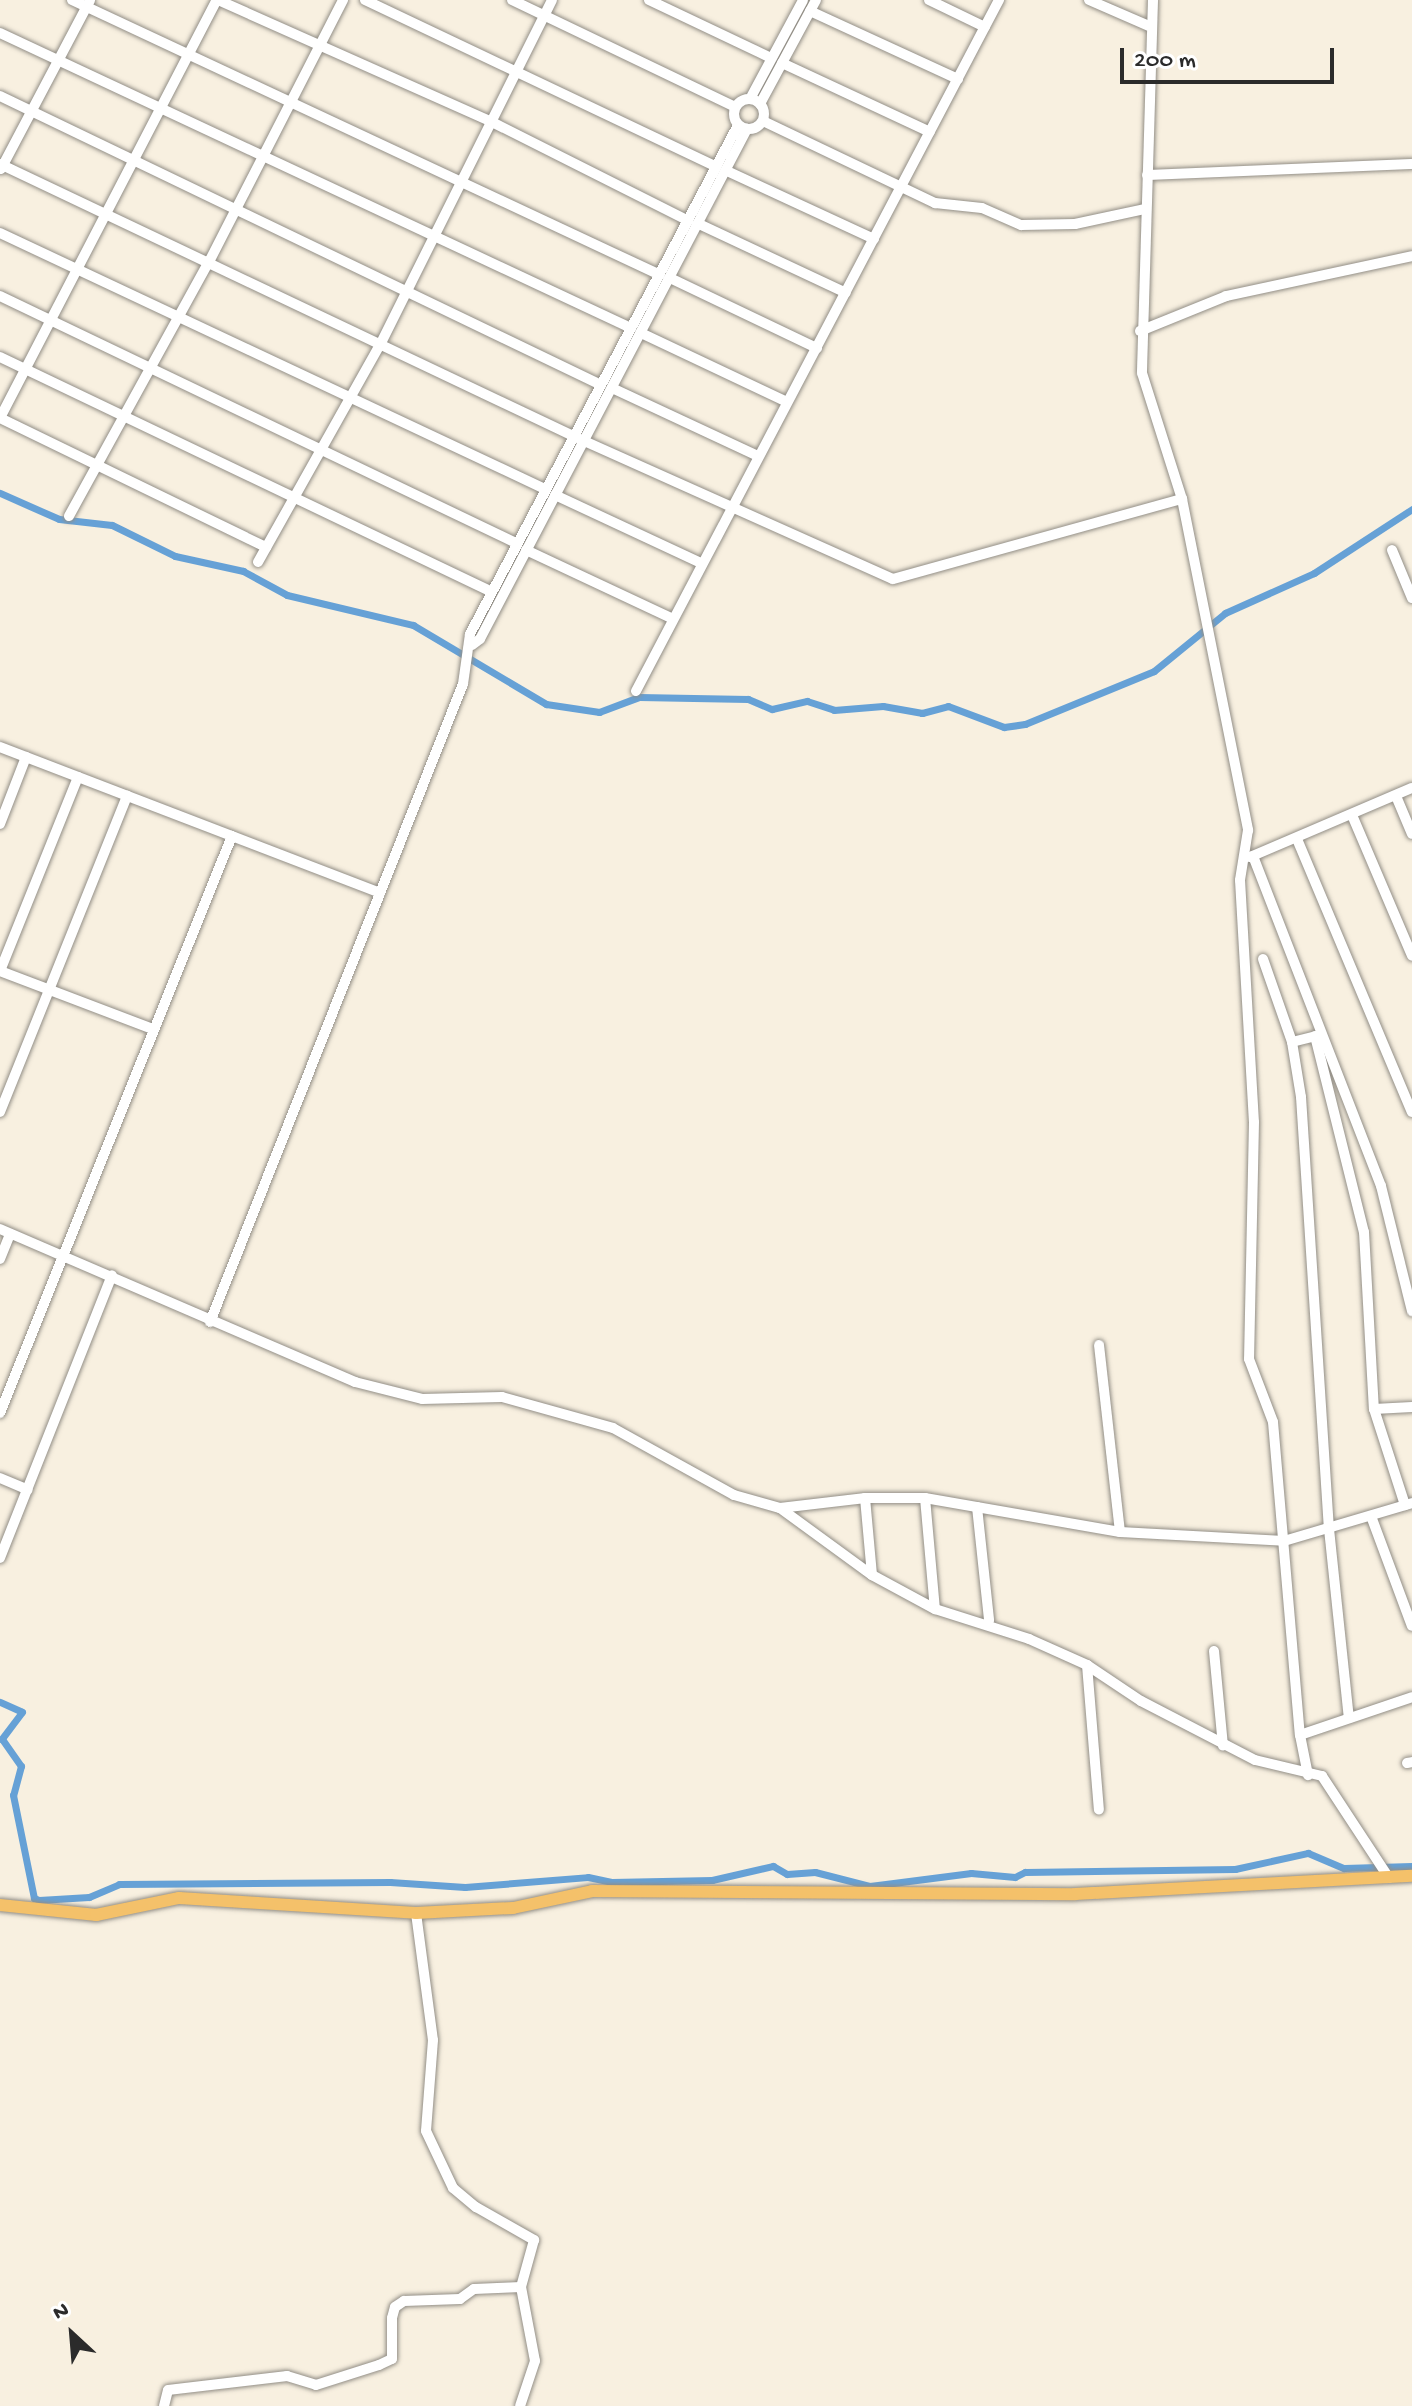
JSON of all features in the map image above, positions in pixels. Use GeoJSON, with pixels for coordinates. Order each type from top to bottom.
{"type":"FeatureCollection","features":[{"type":"Feature","properties":{"kind":"main road"},"geometry":{"type":"LineString","coordinates":[[0,1905],[96,1915],[179,1898],[416,1913],[513,1908],[592,1891],[1075,1894],[1412,1876]]}},
{"type":"Feature","properties":{"kind":"street"},"geometry":{"type":"LineString","coordinates":[[72,0],[88,3],[191,55],[817,348]]}},
{"type":"Feature","properties":{"kind":"street"},"geometry":{"type":"LineString","coordinates":[[266,547],[0,418],[217,0],[322,42],[492,122],[694,223],[846,293]]}},
{"type":"Feature","properties":{"kind":"street"},"geometry":{"type":"LineString","coordinates":[[69,516],[210,260],[343,0]]}},
{"type":"Feature","properties":{"kind":"street"},"geometry":{"type":"LineString","coordinates":[[365,0],[874,239]]}},
{"type":"Feature","properties":{"kind":"street"},"geometry":{"type":"LineString","coordinates":[[512,0],[735,107],[755,101],[782,63],[804,6]]}},
{"type":"Feature","properties":{"kind":"street"},"geometry":{"type":"LineString","coordinates":[[258,562],[381,343],[430,236],[461,182],[552,0]]}},
{"type":"Feature","properties":{"kind":"street"},"geometry":{"type":"LineString","coordinates":[[649,0],[771,58]]}},
{"type":"Feature","properties":{"kind":"street"},"geometry":{"type":"LineString","coordinates":[[786,0],[958,79]]}},
{"type":"Feature","properties":{"kind":"street"},"geometry":{"type":"LineString","coordinates":[[763,121],[755,101],[771,58],[804,6],[816,0]]}},
{"type":"Feature","properties":{"kind":"street"},"geometry":{"type":"LineString","coordinates":[[929,0],[985,27]]}},
{"type":"Feature","properties":{"kind":"street"},"geometry":{"type":"LineString","coordinates":[[636,691],[730,506],[817,348],[999,0]]}},
{"type":"Feature","properties":{"kind":"street"},"geometry":{"type":"LineString","coordinates":[[1089,0],[1149,26]]}},
{"type":"Feature","properties":{"kind":"street"},"geometry":{"type":"LineString","coordinates":[[1153,0],[1149,26],[1140,331],[1142,373],[1182,499],[1208,615],[1248,830],[1249,858],[1381,1186],[1412,1311]]}},
{"type":"Feature","properties":{"kind":"street"},"geometry":{"type":"LineString","coordinates":[[88,3],[1,167],[210,260],[579,439],[893,579],[1182,499]]}},
{"type":"Feature","properties":{"kind":"street"},"geometry":{"type":"LineString","coordinates":[[0,33],[787,402]]}},
{"type":"Feature","properties":{"kind":"street"},"geometry":{"type":"LineString","coordinates":[[782,63],[930,132]]}},
{"type":"Feature","properties":{"kind":"street"},"geometry":{"type":"LineString","coordinates":[[0,96],[234,210],[758,456]]}},
{"type":"Feature","properties":{"kind":"street"},"geometry":{"type":"LineString","coordinates":[[735,107],[743,127]]}},
{"type":"Feature","properties":{"kind":"street"},"geometry":{"type":"LineString","coordinates":[[472,650],[470,634],[579,439],[743,127],[763,121],[935,203],[982,208],[1033,227],[1145,209]]}},
{"type":"Feature","properties":{"kind":"street"},"geometry":{"type":"LineString","coordinates":[[1147,175],[1412,164]]}},
{"type":"Feature","properties":{"kind":"street"},"geometry":{"type":"LineString","coordinates":[[0,233],[701,563]]}},
{"type":"Feature","properties":{"kind":"street"},"geometry":{"type":"LineString","coordinates":[[1140,331],[1226,296],[1412,256]]}},
{"type":"Feature","properties":{"kind":"street"},"geometry":{"type":"LineString","coordinates":[[0,296],[323,448],[673,619]]}},
{"type":"Feature","properties":{"kind":"street"},"geometry":{"type":"LineString","coordinates":[[0,357],[124,413],[492,592]]}},
{"type":"Feature","properties":{"kind":"street"},"geometry":{"type":"LineString","coordinates":[[210,1322],[463,684],[472,650],[480,639],[521,546]]}},
{"type":"Feature","properties":{"kind":"street"},"geometry":{"type":"LineString","coordinates":[[1392,550],[1412,598]]}},
{"type":"Feature","properties":{"kind":"street"},"geometry":{"type":"LineString","coordinates":[[0,747],[380,893]]}},
{"type":"Feature","properties":{"kind":"street"},"geometry":{"type":"LineString","coordinates":[[0,824],[26,757]]}},
{"type":"Feature","properties":{"kind":"street"},"geometry":{"type":"LineString","coordinates":[[78,777],[0,971],[153,1029]]}},
{"type":"Feature","properties":{"kind":"street"},"geometry":{"type":"LineString","coordinates":[[1308,1775],[1300,1735],[1273,1422],[1249,1359],[1254,1122],[1240,880],[1249,858],[1412,788]]}},
{"type":"Feature","properties":{"kind":"street"},"geometry":{"type":"LineString","coordinates":[[0,1112],[127,796]]}},
{"type":"Feature","properties":{"kind":"street"},"geometry":{"type":"LineString","coordinates":[[1396,796],[1412,834]]}},
{"type":"Feature","properties":{"kind":"street"},"geometry":{"type":"LineString","coordinates":[[1352,815],[1412,956]]}},
{"type":"Feature","properties":{"kind":"street"},"geometry":{"type":"LineString","coordinates":[[0,1413],[232,836]]}},
{"type":"Feature","properties":{"kind":"street"},"geometry":{"type":"LineString","coordinates":[[1297,839],[1412,1112]]}},
{"type":"Feature","properties":{"kind":"street"},"geometry":{"type":"LineString","coordinates":[[1263,959],[1292,1042],[1301,1097],[1329,1529],[1349,1718]]}},
{"type":"Feature","properties":{"kind":"street"},"geometry":{"type":"LineString","coordinates":[[1292,1042],[1320,1035]]}},
{"type":"Feature","properties":{"kind":"street"},"geometry":{"type":"LineString","coordinates":[[780,1508],[865,1498],[925,1498],[1120,1532],[1284,1541],[1408,1504],[1374,1409],[1364,1232],[1320,1035]]}},
{"type":"Feature","properties":{"kind":"street"},"geometry":{"type":"LineString","coordinates":[[0,1259],[5,1232],[172,1299],[210,1322],[355,1382],[422,1399],[502,1397],[613,1428],[734,1495],[780,1508],[872,1575],[935,1609],[1029,1639],[1087,1665],[1223,1746],[1308,1775],[1322,1776],[1340,1797],[1389,1878]]}},
{"type":"Feature","properties":{"kind":"street"},"geometry":{"type":"LineString","coordinates":[[0,1558],[112,1275]]}},
{"type":"Feature","properties":{"kind":"street"},"geometry":{"type":"LineString","coordinates":[[1099,1345],[1120,1532]]}},
{"type":"Feature","properties":{"kind":"street"},"geometry":{"type":"LineString","coordinates":[[1374,1409],[1412,1407]]}},
{"type":"Feature","properties":{"kind":"street"},"geometry":{"type":"LineString","coordinates":[[0,1478],[28,1490]]}},
{"type":"Feature","properties":{"kind":"street"},"geometry":{"type":"LineString","coordinates":[[865,1498],[872,1575]]}},
{"type":"Feature","properties":{"kind":"street"},"geometry":{"type":"LineString","coordinates":[[925,1498],[935,1609]]}},
{"type":"Feature","properties":{"kind":"street"},"geometry":{"type":"LineString","coordinates":[[977,1507],[989,1620]]}},
{"type":"Feature","properties":{"kind":"street"},"geometry":{"type":"LineString","coordinates":[[1371,1516],[1412,1626]]}},
{"type":"Feature","properties":{"kind":"street"},"geometry":{"type":"LineString","coordinates":[[1214,1651],[1223,1746]]}},
{"type":"Feature","properties":{"kind":"street"},"geometry":{"type":"LineString","coordinates":[[1087,1665],[1099,1810]]}},
{"type":"Feature","properties":{"kind":"street"},"geometry":{"type":"LineString","coordinates":[[1300,1735],[1412,1697]]}},
{"type":"Feature","properties":{"kind":"street"},"geometry":{"type":"LineString","coordinates":[[416,1913],[433,2040],[426,2131],[453,2188],[476,2207],[532,2235],[521,2287],[535,2361],[520,2406]]}},
{"type":"Feature","properties":{"kind":"street"},"geometry":{"type":"LineString","coordinates":[[164,2406],[168,2390],[287,2376],[316,2385],[379,2365],[392,2359],[392,2318],[395,2307],[404,2301],[460,2299],[474,2289],[521,2287]]}},
{"type":"Feature","properties":{"kind":"waterway"},"geometry":{"type":"LineString","coordinates":[[0,493],[59,519],[112,525],[175,556],[243,571],[287,595],[413,625],[546,704],[599,712],[639,697],[748,699],[772,709],[807,701],[834,710],[883,706],[922,713],[948,706],[1004,727],[1025,724],[1154,671],[1225,613],[1314,573],[1412,509]]}},
{"type":"Feature","properties":{"kind":"waterway"},"geometry":{"type":"LineString","coordinates":[[0,1702],[22,1712],[2,1739],[21,1766],[13,1795],[34,1898],[39,1900],[89,1897],[119,1884],[390,1882],[465,1887],[588,1877],[612,1882],[712,1880],[773,1866],[787,1874],[815,1872],[870,1886],[971,1873],[1015,1877],[1025,1872],[1235,1869],[1308,1853],[1344,1868],[1412,1866]]}}]}
